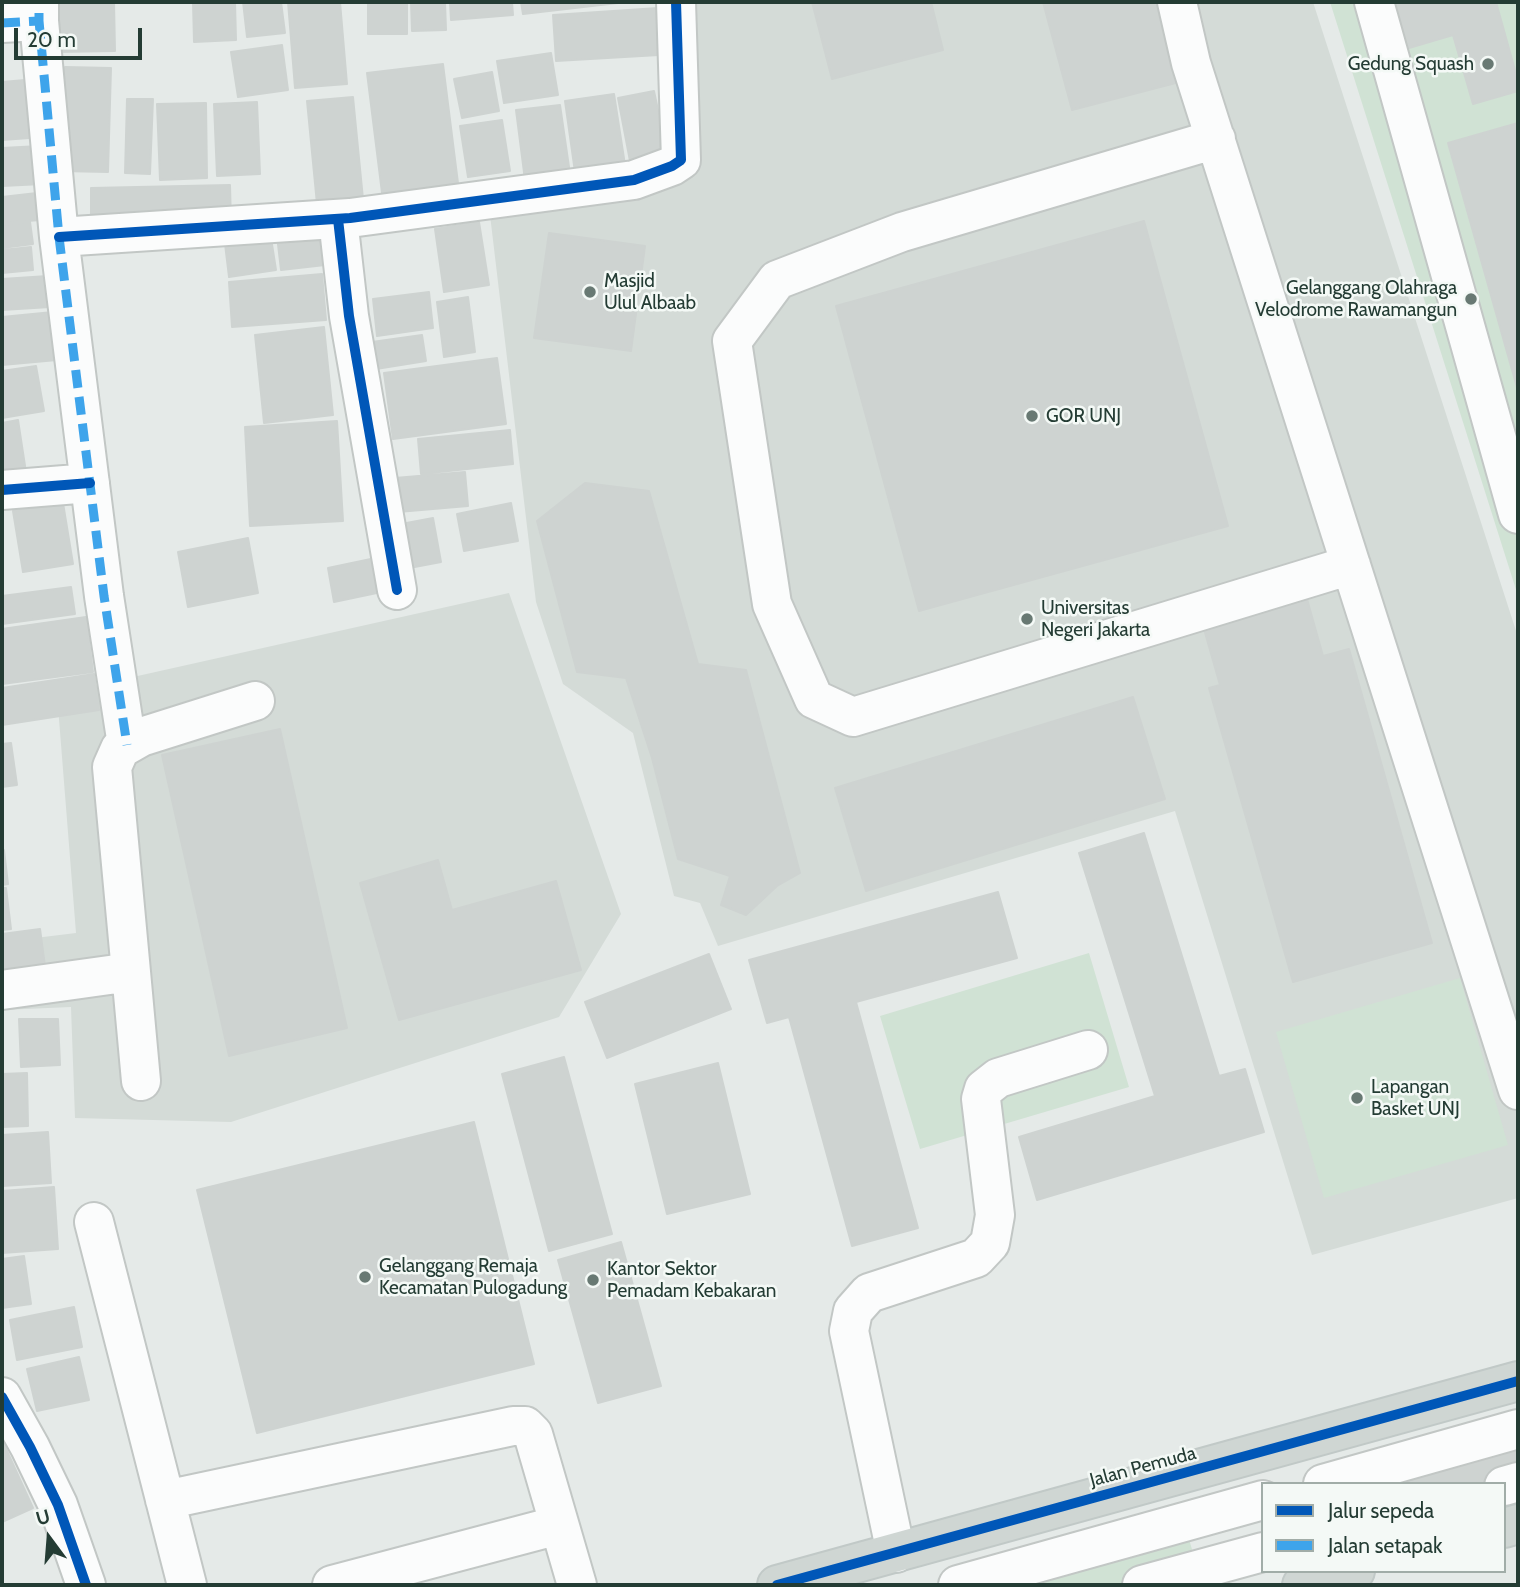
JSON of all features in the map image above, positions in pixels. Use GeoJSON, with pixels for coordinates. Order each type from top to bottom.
{"type":"FeatureCollection","features":[{"type":"Feature","properties":{"kind":"main road","name":"Jalan Pemuda"},"geometry":{"type":"LineString","coordinates":[[777,1585],[1518,1381]]}},
{"type":"Feature","properties":{"kind":"main road"},"geometry":{"type":"LineString","coordinates":[[1303,1585],[1352,1577]]}},
{"type":"Feature","properties":{"kind":"street"},"geometry":{"type":"LineString","coordinates":[[59,237],[338,219],[634,180],[673,166],[681,160],[676,2]]}},
{"type":"Feature","properties":{"kind":"street"},"geometry":{"type":"LineString","coordinates":[[1177,2],[1191,63],[1518,1090]]}},
{"type":"Feature","properties":{"kind":"street"},"geometry":{"type":"LineString","coordinates":[[1374,2],[1518,514]]}},
{"type":"Feature","properties":{"kind":"street"},"geometry":{"type":"LineString","coordinates":[[2,23],[39,12],[59,237],[104,596],[127,745]]}},
{"type":"Feature","properties":{"kind":"street"},"geometry":{"type":"LineString","coordinates":[[1216,139],[902,232],[777,280],[732,341],[772,604],[814,699],[853,717],[1351,565]]}},
{"type":"Feature","properties":{"kind":"street"},"geometry":{"type":"LineString","coordinates":[[338,219],[349,316],[397,590]]}},
{"type":"Feature","properties":{"kind":"street"},"geometry":{"type":"LineString","coordinates":[[2,490],[90,483]]}},
{"type":"Feature","properties":{"kind":"street"},"geometry":{"type":"LineString","coordinates":[[141,1081],[112,767],[120,749],[141,737],[256,701]]}},
{"type":"Feature","properties":{"kind":"street"},"geometry":{"type":"LineString","coordinates":[[2,990],[131,972]]}},
{"type":"Feature","properties":{"kind":"street"},"geometry":{"type":"LineString","coordinates":[[896,1553],[849,1332],[853,1311],[869,1293],[976,1258],[990,1243],[995,1215],[981,1099],[984,1089],[998,1078],[1088,1050]]}},
{"type":"Feature","properties":{"kind":"street"},"geometry":{"type":"LineString","coordinates":[[94,1222],[187,1585]]}},
{"type":"Feature","properties":{"kind":"street"},"geometry":{"type":"LineString","coordinates":[[2,1397],[58,1505],[86,1585]]}},
{"type":"Feature","properties":{"kind":"street"},"geometry":{"type":"LineString","coordinates":[[165,1500],[513,1426],[525,1426],[533,1434],[577,1585]]}},
{"type":"Feature","properties":{"kind":"street"},"geometry":{"type":"LineString","coordinates":[[1330,1482],[1518,1429]]}},
{"type":"Feature","properties":{"kind":"street"},"geometry":{"type":"LineString","coordinates":[[958,1585],[1261,1501]]}},
{"type":"Feature","properties":{"kind":"street"},"geometry":{"type":"LineString","coordinates":[[332,1585],[559,1525]]}},
{"type":"Feature","properties":{"kind":"street"},"geometry":{"type":"LineString","coordinates":[[1142,1585],[1261,1553]]}},
{"type":"Feature","properties":{"kind":"shaded area","name":"Universitas Negeri Jakarta"},"geometry":{"type":"Polygon","coordinates":[[[684,2],[1313,2],[1518,637],[1518,1198],[1312,1255],[1175,811],[718,946],[700,903],[674,896],[633,733],[563,684],[536,602],[488,198],[690,175],[684,2]]]}},
{"type":"Feature","properties":{"kind":"shaded area"},"geometry":{"type":"Polygon","coordinates":[[[509,593],[621,914],[559,1017],[231,1122],[75,1118],[71,1007],[2,1010],[2,942],[76,933],[57,694],[509,593]]]}},
{"type":"Feature","properties":{"kind":"green space","name":"Gelanggang Olahraga Velodrome Rawamangun"},"geometry":{"type":"Polygon","coordinates":[[[1330,2],[1518,2],[1518,596],[1330,2]]]}},
{"type":"Feature","properties":{"kind":"green space"},"geometry":{"type":"Polygon","coordinates":[[[1089,953],[1129,1087],[920,1149],[880,1016],[1089,953]]]}},
{"type":"Feature","properties":{"kind":"green space","name":"Lapangan Basket UNJ"},"geometry":{"type":"Polygon","coordinates":[[[1460,978],[1508,1145],[1324,1198],[1276,1032],[1460,978]]]}},
{"type":"Feature","properties":{"kind":"green space"},"geometry":{"type":"Polygon","coordinates":[[[1184,1522],[1198,1570],[1143,1585],[958,1585],[1184,1522]]]}},
{"type":"Feature","properties":{"kind":"building"},"geometry":{"type":"Polygon","coordinates":[[[55,2],[114,2],[115,51],[56,52],[55,2]]]}},
{"type":"Feature","properties":{"kind":"building"},"geometry":{"type":"Polygon","coordinates":[[[193,2],[235,2],[236,40],[194,42],[193,2]]]}},
{"type":"Feature","properties":{"kind":"building"},"geometry":{"type":"Polygon","coordinates":[[[243,2],[281,2],[285,33],[247,37],[243,2]]]}},
{"type":"Feature","properties":{"kind":"building"},"geometry":{"type":"Polygon","coordinates":[[[288,2],[340,2],[347,84],[295,88],[288,2]]]}},
{"type":"Feature","properties":{"kind":"building"},"geometry":{"type":"Polygon","coordinates":[[[368,2],[407,2],[407,34],[368,34],[368,2]]]}},
{"type":"Feature","properties":{"kind":"building"},"geometry":{"type":"Polygon","coordinates":[[[411,2],[445,2],[446,30],[412,31],[411,2]]]}},
{"type":"Feature","properties":{"kind":"building"},"geometry":{"type":"Polygon","coordinates":[[[450,2],[512,2],[513,15],[451,20],[450,2]]]}},
{"type":"Feature","properties":{"kind":"building"},"geometry":{"type":"Polygon","coordinates":[[[521,2],[618,2],[618,3],[523,14],[521,2]]]}},
{"type":"Feature","properties":{"kind":"building"},"geometry":{"type":"Polygon","coordinates":[[[812,2],[931,2],[943,50],[832,79],[812,2]]]}},
{"type":"Feature","properties":{"kind":"building"},"geometry":{"type":"Polygon","coordinates":[[[1043,2],[1171,2],[1191,79],[1072,110],[1043,2]]]}},
{"type":"Feature","properties":{"kind":"building","name":"Gedung Squash"},"geometry":{"type":"Polygon","coordinates":[[[1395,2],[1496,2],[1518,81],[1518,91],[1473,104],[1453,35],[1409,48],[1395,2]]]}},
{"type":"Feature","properties":{"kind":"building"},"geometry":{"type":"Polygon","coordinates":[[[673,7],[676,54],[556,61],[553,15],[673,7]]]}},
{"type":"Feature","properties":{"kind":"building"},"geometry":{"type":"Polygon","coordinates":[[[282,45],[288,90],[238,97],[231,52],[282,45]]]}},
{"type":"Feature","properties":{"kind":"building"},"geometry":{"type":"Polygon","coordinates":[[[551,53],[558,95],[504,103],[497,61],[551,53]]]}},
{"type":"Feature","properties":{"kind":"building"},"geometry":{"type":"Polygon","coordinates":[[[443,64],[459,191],[383,201],[367,73],[443,64]]]}},
{"type":"Feature","properties":{"kind":"building"},"geometry":{"type":"Polygon","coordinates":[[[65,67],[111,68],[108,172],[62,171],[65,67]]]}},
{"type":"Feature","properties":{"kind":"building"},"geometry":{"type":"Polygon","coordinates":[[[492,72],[499,111],[462,118],[454,79],[492,72]]]}},
{"type":"Feature","properties":{"kind":"building"},"geometry":{"type":"Polygon","coordinates":[[[37,79],[43,137],[2,140],[2,82],[37,79]]]}},
{"type":"Feature","properties":{"kind":"building"},"geometry":{"type":"Polygon","coordinates":[[[654,91],[667,153],[630,161],[618,98],[654,91]]]}},
{"type":"Feature","properties":{"kind":"building"},"geometry":{"type":"Polygon","coordinates":[[[614,94],[625,165],[575,172],[565,101],[614,94]]]}},
{"type":"Feature","properties":{"kind":"building"},"geometry":{"type":"Polygon","coordinates":[[[353,97],[363,199],[317,204],[307,101],[353,97]]]}},
{"type":"Feature","properties":{"kind":"building"},"geometry":{"type":"Polygon","coordinates":[[[127,99],[153,99],[150,174],[125,173],[127,99]]]}},
{"type":"Feature","properties":{"kind":"building"},"geometry":{"type":"Polygon","coordinates":[[[257,102],[260,174],[217,176],[214,104],[257,102]]]}},
{"type":"Feature","properties":{"kind":"building"},"geometry":{"type":"Polygon","coordinates":[[[206,103],[207,178],[160,180],[157,104],[206,103]]]}},
{"type":"Feature","properties":{"kind":"building"},"geometry":{"type":"Polygon","coordinates":[[[560,105],[570,174],[525,180],[516,110],[560,105]]]}},
{"type":"Feature","properties":{"kind":"building"},"geometry":{"type":"Polygon","coordinates":[[[502,120],[510,171],[468,177],[460,126],[502,120]]]}},
{"type":"Feature","properties":{"kind":"building"},"geometry":{"type":"Polygon","coordinates":[[[1518,123],[1518,391],[1448,143],[1518,123]]]}},
{"type":"Feature","properties":{"kind":"building"},"geometry":{"type":"Polygon","coordinates":[[[40,146],[42,184],[2,186],[2,148],[40,146]]]}},
{"type":"Feature","properties":{"kind":"building"},"geometry":{"type":"Polygon","coordinates":[[[230,185],[231,222],[91,226],[91,188],[230,185]]]}},
{"type":"Feature","properties":{"kind":"building"},"geometry":{"type":"Polygon","coordinates":[[[37,193],[40,220],[2,223],[2,197],[37,193]]]}},
{"type":"Feature","properties":{"kind":"building","name":"GOR UNJ"},"geometry":{"type":"Polygon","coordinates":[[[1144,221],[1228,526],[919,611],[836,306],[1144,221]]]}},
{"type":"Feature","properties":{"kind":"building"},"geometry":{"type":"Polygon","coordinates":[[[30,222],[33,244],[2,248],[2,225],[30,222]]]}},
{"type":"Feature","properties":{"kind":"building"},"geometry":{"type":"Polygon","coordinates":[[[479,222],[489,285],[444,292],[435,229],[479,222]]]}},
{"type":"Feature","properties":{"kind":"building"},"geometry":{"type":"Polygon","coordinates":[[[321,230],[325,265],[281,270],[277,236],[321,230]]]}},
{"type":"Feature","properties":{"kind":"building","name":"Masjid Ulul Albaab"},"geometry":{"type":"Polygon","coordinates":[[[549,233],[645,246],[631,351],[534,338],[549,233]]]}},
{"type":"Feature","properties":{"kind":"building"},"geometry":{"type":"Polygon","coordinates":[[[271,238],[276,270],[229,277],[225,244],[271,238]]]}},
{"type":"Feature","properties":{"kind":"building"},"geometry":{"type":"Polygon","coordinates":[[[31,247],[33,270],[2,273],[2,250],[31,247]]]}},
{"type":"Feature","properties":{"kind":"building"},"geometry":{"type":"Polygon","coordinates":[[[322,274],[326,320],[232,327],[229,282],[322,274]]]}},
{"type":"Feature","properties":{"kind":"building"},"geometry":{"type":"Polygon","coordinates":[[[48,276],[50,307],[2,310],[2,279],[48,276]]]}},
{"type":"Feature","properties":{"kind":"building"},"geometry":{"type":"Polygon","coordinates":[[[429,292],[433,328],[377,336],[373,299],[429,292]]]}},
{"type":"Feature","properties":{"kind":"building"},"geometry":{"type":"Polygon","coordinates":[[[468,297],[475,352],[444,357],[437,302],[468,297]]]}},
{"type":"Feature","properties":{"kind":"building"},"geometry":{"type":"Polygon","coordinates":[[[53,312],[57,360],[2,365],[2,317],[53,312]]]}},
{"type":"Feature","properties":{"kind":"building"},"geometry":{"type":"Polygon","coordinates":[[[324,327],[333,415],[264,423],[255,335],[324,327]]]}},
{"type":"Feature","properties":{"kind":"building"},"geometry":{"type":"Polygon","coordinates":[[[422,335],[426,361],[376,369],[372,342],[422,335]]]}},
{"type":"Feature","properties":{"kind":"building"},"geometry":{"type":"Polygon","coordinates":[[[497,358],[506,424],[393,439],[384,373],[497,358]]]}},
{"type":"Feature","properties":{"kind":"building"},"geometry":{"type":"Polygon","coordinates":[[[36,366],[44,411],[2,418],[2,371],[36,366]]]}},
{"type":"Feature","properties":{"kind":"building"},"geometry":{"type":"Polygon","coordinates":[[[18,420],[27,479],[2,483],[2,423],[18,420]]]}},
{"type":"Feature","properties":{"kind":"building"},"geometry":{"type":"Polygon","coordinates":[[[337,421],[343,521],[250,526],[245,427],[337,421]]]}},
{"type":"Feature","properties":{"kind":"building"},"geometry":{"type":"Polygon","coordinates":[[[510,430],[513,464],[421,474],[418,439],[510,430]]]}},
{"type":"Feature","properties":{"kind":"building"},"geometry":{"type":"Polygon","coordinates":[[[465,472],[468,506],[398,512],[395,478],[465,472]]]}},
{"type":"Feature","properties":{"kind":"building"},"geometry":{"type":"Polygon","coordinates":[[[585,483],[649,491],[698,664],[746,670],[800,873],[777,886],[746,915],[721,905],[730,876],[678,859],[652,758],[626,678],[577,672],[537,521],[585,483]]]}},
{"type":"Feature","properties":{"kind":"building"},"geometry":{"type":"Polygon","coordinates":[[[63,503],[73,564],[23,572],[13,511],[63,503]]]}},
{"type":"Feature","properties":{"kind":"building"},"geometry":{"type":"Polygon","coordinates":[[[511,503],[518,541],[464,551],[457,514],[511,503]]]}},
{"type":"Feature","properties":{"kind":"building"},"geometry":{"type":"Polygon","coordinates":[[[433,518],[441,562],[404,569],[396,525],[433,518]]]}},
{"type":"Feature","properties":{"kind":"building"},"geometry":{"type":"Polygon","coordinates":[[[248,538],[258,593],[188,607],[178,552],[248,538]]]}},
{"type":"Feature","properties":{"kind":"building"},"geometry":{"type":"Polygon","coordinates":[[[385,556],[391,590],[334,602],[328,568],[385,556]]]}},
{"type":"Feature","properties":{"kind":"building"},"geometry":{"type":"Polygon","coordinates":[[[71,587],[75,614],[2,624],[2,596],[71,587]]]}},
{"type":"Feature","properties":{"kind":"building"},"geometry":{"type":"Polygon","coordinates":[[[1307,599],[1323,656],[1349,649],[1432,943],[1293,982],[1209,688],[1220,685],[1204,629],[1307,599]]]}},
{"type":"Feature","properties":{"kind":"building"},"geometry":{"type":"Polygon","coordinates":[[[86,617],[93,672],[2,684],[2,629],[86,617]]]}},
{"type":"Feature","properties":{"kind":"building"},"geometry":{"type":"Polygon","coordinates":[[[94,674],[99,710],[2,725],[2,688],[94,674]]]}},
{"type":"Feature","properties":{"kind":"building"},"geometry":{"type":"Polygon","coordinates":[[[1133,697],[1165,799],[866,891],[835,788],[1133,697]]]}},
{"type":"Feature","properties":{"kind":"building"},"geometry":{"type":"Polygon","coordinates":[[[280,729],[347,1028],[229,1056],[162,755],[280,729]]]}},
{"type":"Feature","properties":{"kind":"building"},"geometry":{"type":"Polygon","coordinates":[[[11,743],[17,785],[2,787],[2,744],[11,743]]]}},
{"type":"Feature","properties":{"kind":"building"},"geometry":{"type":"Polygon","coordinates":[[[1144,833],[1219,1076],[1245,1069],[1264,1132],[1037,1200],[1019,1137],[1155,1096],[1079,853],[1144,833]]]}},
{"type":"Feature","properties":{"kind":"building"},"geometry":{"type":"Polygon","coordinates":[[[2,850],[8,884],[2,885],[2,850]]]}},
{"type":"Feature","properties":{"kind":"building"},"geometry":{"type":"Polygon","coordinates":[[[438,860],[452,910],[556,881],[581,970],[399,1020],[360,883],[438,860]]]}},
{"type":"Feature","properties":{"kind":"building"},"geometry":{"type":"Polygon","coordinates":[[[2,888],[6,888],[11,929],[2,930],[2,888]]]}},
{"type":"Feature","properties":{"kind":"building"},"geometry":{"type":"Polygon","coordinates":[[[998,892],[1017,958],[856,1002],[918,1228],[852,1246],[789,1017],[767,1023],[749,960],[998,892]]]}},
{"type":"Feature","properties":{"kind":"building"},"geometry":{"type":"Polygon","coordinates":[[[40,929],[45,966],[2,972],[2,934],[40,929]]]}},
{"type":"Feature","properties":{"kind":"building"},"geometry":{"type":"Polygon","coordinates":[[[709,954],[731,1009],[607,1058],[585,1002],[709,954]]]}},
{"type":"Feature","properties":{"kind":"building"},"geometry":{"type":"Polygon","coordinates":[[[19,1019],[58,1019],[60,1065],[21,1067],[19,1019]]]}},
{"type":"Feature","properties":{"kind":"building"},"geometry":{"type":"Polygon","coordinates":[[[564,1057],[612,1234],[549,1251],[502,1074],[564,1057]]]}},
{"type":"Feature","properties":{"kind":"building"},"geometry":{"type":"Polygon","coordinates":[[[718,1063],[750,1194],[667,1214],[635,1084],[718,1063]]]}},
{"type":"Feature","properties":{"kind":"building"},"geometry":{"type":"Polygon","coordinates":[[[27,1073],[28,1126],[2,1127],[2,1074],[27,1073]]]}},
{"type":"Feature","properties":{"kind":"building","name":"Gelanggang Remaja Kecamatan Pulogadung"},"geometry":{"type":"Polygon","coordinates":[[[474,1122],[534,1364],[257,1433],[197,1190],[474,1122]]]}},
{"type":"Feature","properties":{"kind":"building"},"geometry":{"type":"Polygon","coordinates":[[[48,1132],[51,1183],[2,1186],[2,1135],[48,1132]]]}},
{"type":"Feature","properties":{"kind":"building"},"geometry":{"type":"Polygon","coordinates":[[[54,1187],[58,1249],[2,1253],[2,1191],[54,1187]]]}},
{"type":"Feature","properties":{"kind":"building","name":"Kantor Sektor Pemadam Kebakaran"},"geometry":{"type":"Polygon","coordinates":[[[621,1242],[661,1386],[598,1403],[558,1260],[621,1242]]]}},
{"type":"Feature","properties":{"kind":"building"},"geometry":{"type":"Polygon","coordinates":[[[24,1256],[31,1304],[2,1308],[2,1259],[24,1256]]]}},
{"type":"Feature","properties":{"kind":"building"},"geometry":{"type":"Polygon","coordinates":[[[74,1307],[82,1347],[17,1360],[10,1320],[74,1307]]]}},
{"type":"Feature","properties":{"kind":"building"},"geometry":{"type":"Polygon","coordinates":[[[79,1357],[89,1400],[37,1411],[27,1369],[79,1357]]]}},
{"type":"Feature","properties":{"kind":"building"},"geometry":{"type":"Polygon","coordinates":[[[1518,1429],[1518,1482],[1380,1482],[1518,1429]]]}},
{"type":"Feature","properties":{"kind":"building"},"geometry":{"type":"Polygon","coordinates":[[[2,1440],[33,1508],[2,1522],[2,1440]]]}},
{"type":"Feature","properties":{"kind":"marked path"},"geometry":{"type":"LineString","coordinates":[[2,23],[39,21],[39,2]]}},
{"type":"Feature","properties":{"kind":"marked path"},"geometry":{"type":"LineString","coordinates":[[39,21],[59,237],[104,596],[127,745]]}},
{"type":"Feature","properties":{"kind":"cycle path"},"geometry":{"type":"LineString","coordinates":[[59,237],[350,218],[634,180],[672,166],[681,160],[676,2]]}},
{"type":"Feature","properties":{"kind":"cycle path"},"geometry":{"type":"LineString","coordinates":[[338,219],[349,316],[397,590]]}},
{"type":"Feature","properties":{"kind":"cycle path"},"geometry":{"type":"LineString","coordinates":[[2,490],[90,483]]}},
{"type":"Feature","properties":{"kind":"cycle path"},"geometry":{"type":"LineString","coordinates":[[777,1585],[1518,1381]]}},
{"type":"Feature","properties":{"kind":"cycle path"},"geometry":{"type":"LineString","coordinates":[[2,1397],[58,1505],[86,1585]]}},
{"type":"Feature","properties":{"kind":"place","name":"Gedung Squash"},"geometry":{"type":"Point","coordinates":[1488,64]}},
{"type":"Feature","properties":{"kind":"place","name":"Masjid Ulul Albaab"},"geometry":{"type":"Point","coordinates":[590,292]}},
{"type":"Feature","properties":{"kind":"place","name":"Gelanggang Olahraga Velodrome Rawamangun"},"geometry":{"type":"Point","coordinates":[1471,299]}},
{"type":"Feature","properties":{"kind":"place","name":"GOR UNJ"},"geometry":{"type":"Point","coordinates":[1032,416]}},
{"type":"Feature","properties":{"kind":"place","name":"Universitas Negeri Jakarta"},"geometry":{"type":"Point","coordinates":[1027,619]}},
{"type":"Feature","properties":{"kind":"place","name":"Lapangan Basket UNJ"},"geometry":{"type":"Point","coordinates":[1357,1098]}},
{"type":"Feature","properties":{"kind":"place","name":"Gelanggang Remaja Kecamatan Pulogadung"},"geometry":{"type":"Point","coordinates":[365,1277]}},
{"type":"Feature","properties":{"kind":"place","name":"Kantor Sektor Pemadam Kebakaran"},"geometry":{"type":"Point","coordinates":[593,1280]}}]}
